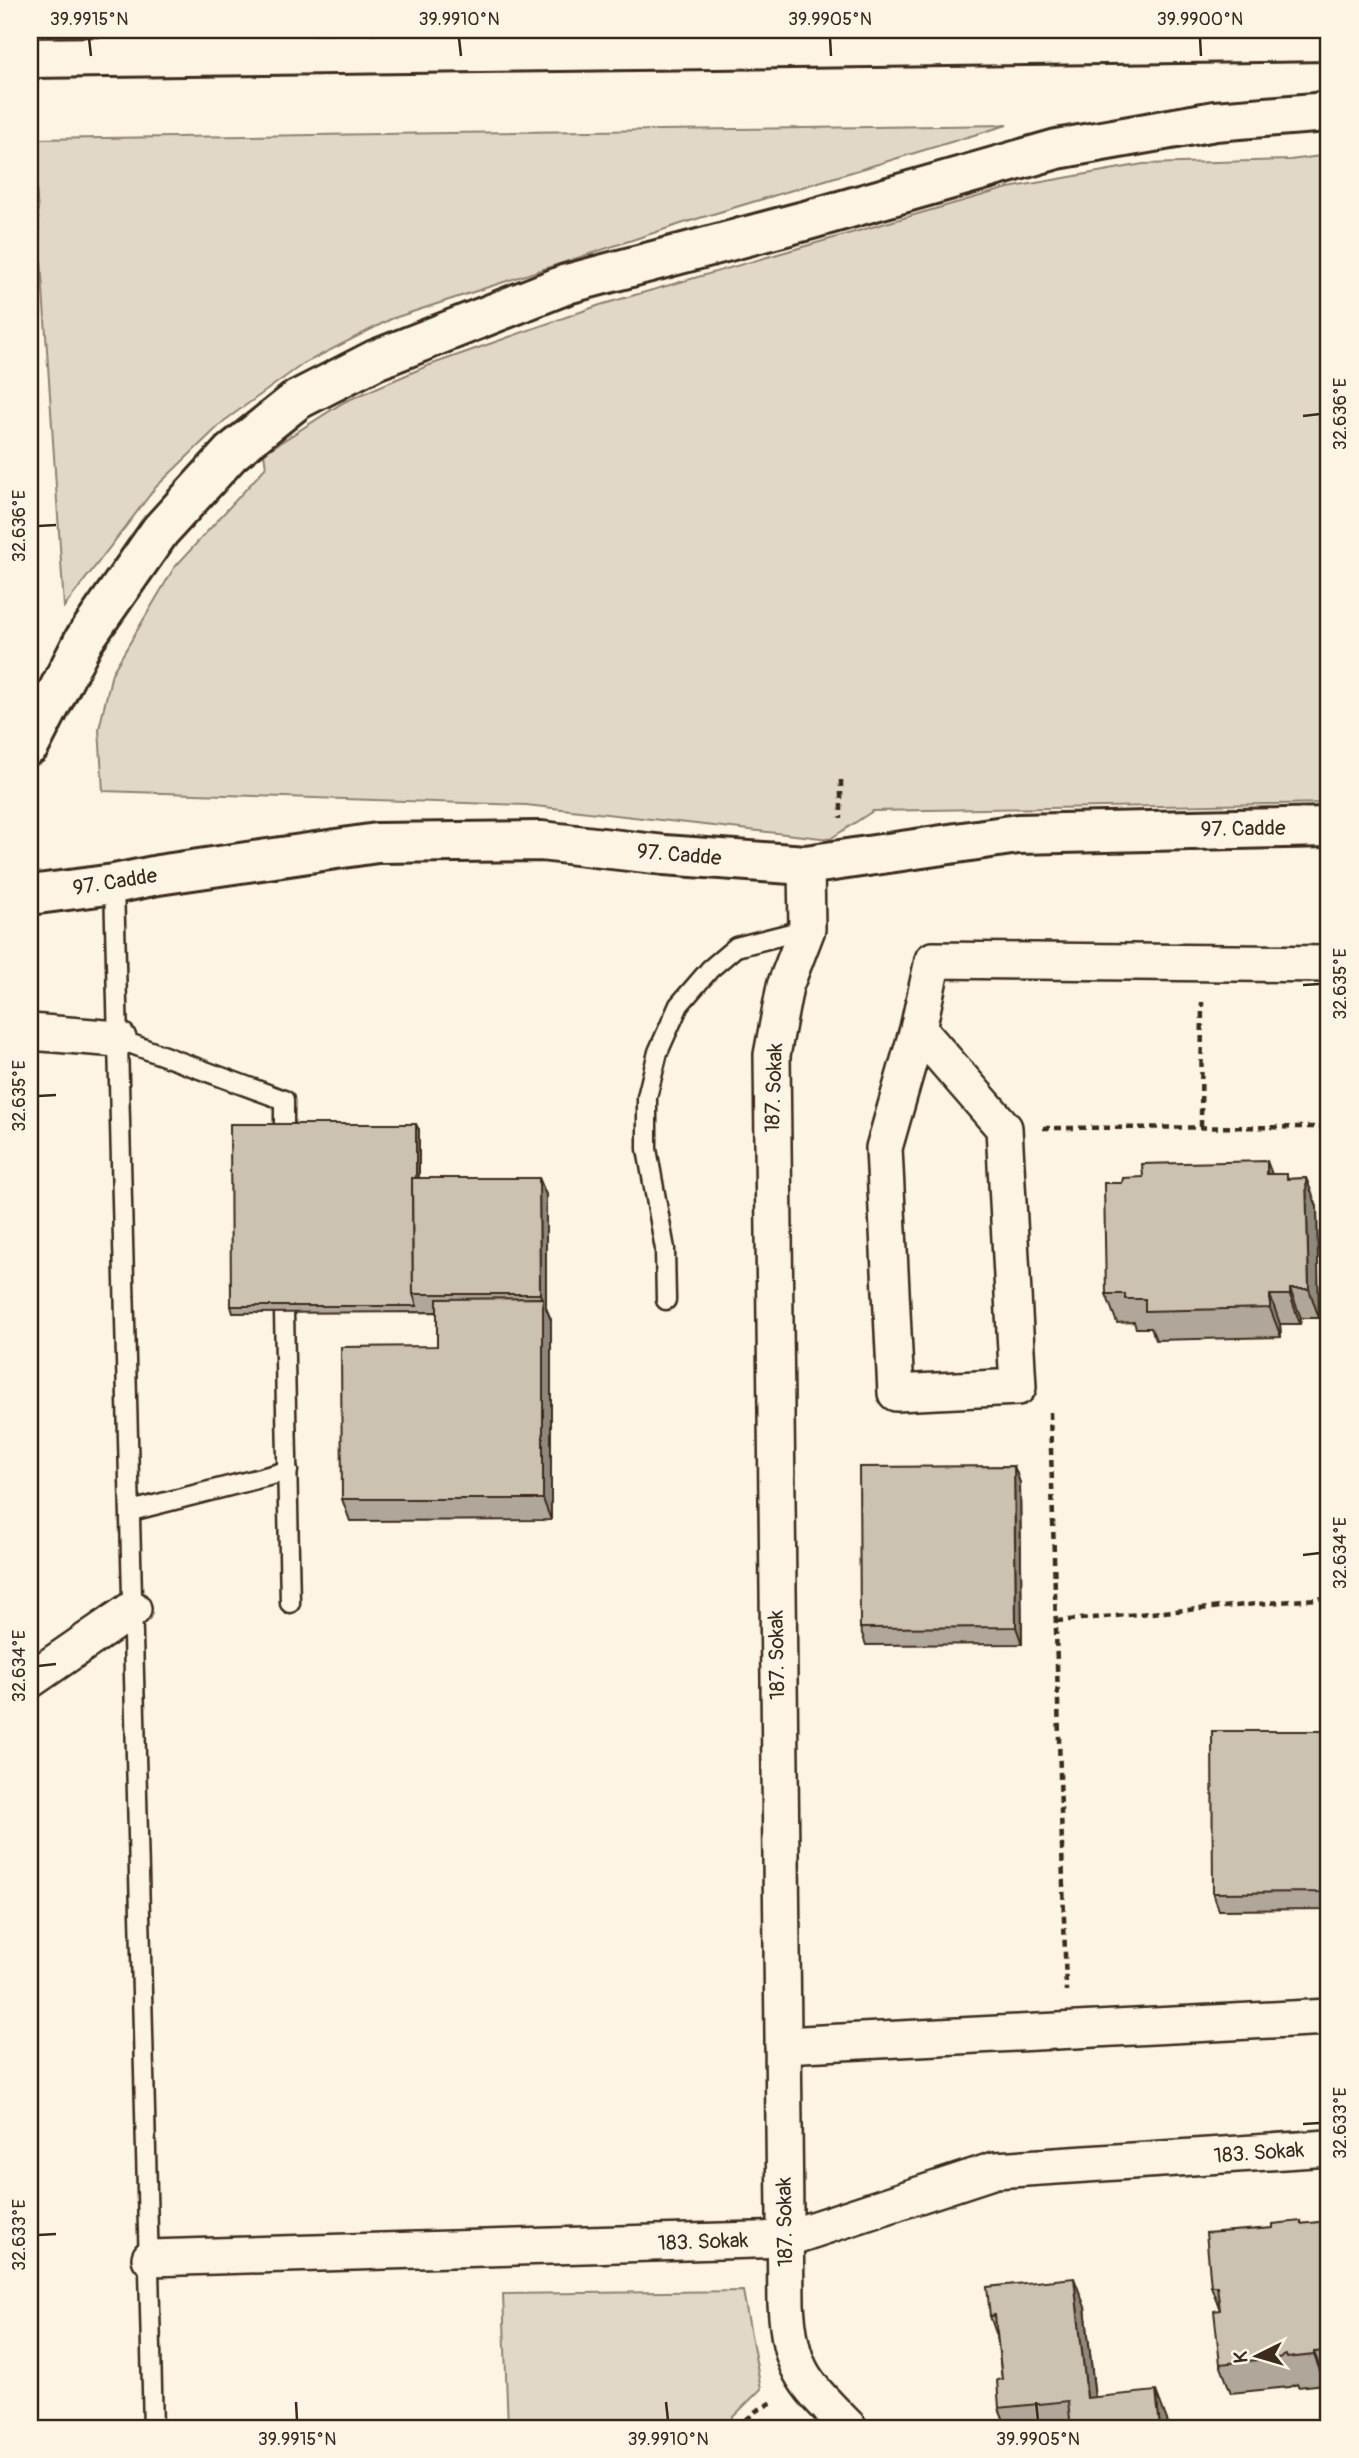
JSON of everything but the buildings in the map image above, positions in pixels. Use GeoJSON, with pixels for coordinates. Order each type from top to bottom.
{"type":"FeatureCollection","features":[{"type":"Feature","properties":{"kind":"main road"},"geometry":{"type":"LineString","coordinates":[[30,58],[1329,41]]}},
{"type":"Feature","properties":{"kind":"main road"},"geometry":{"type":"LineString","coordinates":[[30,745],[84,640],[160,531],[231,453],[297,400],[375,360],[567,284],[808,220],[1057,149],[1215,121],[1329,110]]}},
{"type":"Feature","properties":{"kind":"main road","name":"97. Cadde"},"geometry":{"type":"LineString","coordinates":[[30,895],[377,843],[541,841],[664,855],[806,865],[1018,834],[1329,827]]}},
{"type":"Feature","properties":{"kind":"street","name":"187. Sokak"},"geometry":{"type":"LineString","coordinates":[[806,865],[807,929],[785,986],[772,1055],[775,1528],[787,2333],[794,2361],[807,2385],[849,2428]]}},
{"type":"Feature","properties":{"kind":"street"},"geometry":{"type":"LineString","coordinates":[[918,1029],[1004,1128],[1018,1387],[896,1394],[884,1149],[918,1029],[933,960],[1329,964]]}},
{"type":"Feature","properties":{"kind":"street"},"geometry":{"type":"LineString","coordinates":[[30,1032],[118,1039]]}},
{"type":"Feature","properties":{"kind":"street"},"geometry":{"type":"LineString","coordinates":[[30,1680],[133,1609]]}},
{"type":"Feature","properties":{"kind":"street"},"geometry":{"type":"LineString","coordinates":[[783,2045],[1329,2017]]}},
{"type":"Feature","properties":{"kind":"street","name":"183. Sokak"},"geometry":{"type":"LineString","coordinates":[[150,2258],[785,2239],[995,2170],[1329,2148]]}},
{"type":"Feature","properties":{"kind":"lane"},"geometry":{"type":"LineString","coordinates":[[114,884],[153,2428]]}},
{"type":"Feature","properties":{"kind":"lane"},"geometry":{"type":"LineString","coordinates":[[666,1300],[665,1249],[648,1149],[648,1097],[657,1052],[679,1005],[710,970],[736,947],[807,929]]}},
{"type":"Feature","properties":{"kind":"lane"},"geometry":{"type":"LineString","coordinates":[[118,1039],[284,1100],[284,1130]]}},
{"type":"Feature","properties":{"kind":"lane"},"geometry":{"type":"LineString","coordinates":[[284,1312],[290,1603]]}},
{"type":"Feature","properties":{"kind":"lane"},"geometry":{"type":"LineString","coordinates":[[131,1511],[288,1471]]}},
{"type":"Feature","properties":{"kind":"path"},"geometry":{"type":"LineString","coordinates":[[1201,1127],[1203,963]]}},
{"type":"Feature","properties":{"kind":"path"},"geometry":{"type":"LineString","coordinates":[[1004,1128],[1329,1127]]}},
{"type":"Feature","properties":{"kind":"path"},"geometry":{"type":"LineString","coordinates":[[1018,1387],[1050,1386],[1067,2031]]}},
{"type":"Feature","properties":{"kind":"path"},"geometry":{"type":"LineString","coordinates":[[1056,1621],[1329,1598]]}},
{"type":"Feature","properties":{"kind":"shaded area"},"geometry":{"type":"Polygon","coordinates":[[[1007,125],[690,221],[391,319],[303,364],[224,421],[156,487],[64,607],[33,139],[1007,125]]]}},
{"type":"Feature","properties":{"kind":"shaded area"},"geometry":{"type":"Polygon","coordinates":[[[1329,155],[1329,803],[873,811],[830,839],[526,805],[103,791],[99,729],[112,673],[174,568],[266,467],[264,453],[344,402],[427,366],[600,305],[1008,188],[1143,164],[1290,160],[1329,155]]]}},
{"type":"Feature","properties":{"kind":"shaded area"},"geometry":{"type":"Polygon","coordinates":[[[743,2291],[761,2389],[722,2428],[508,2428],[503,2294],[743,2291]]]}}]}
